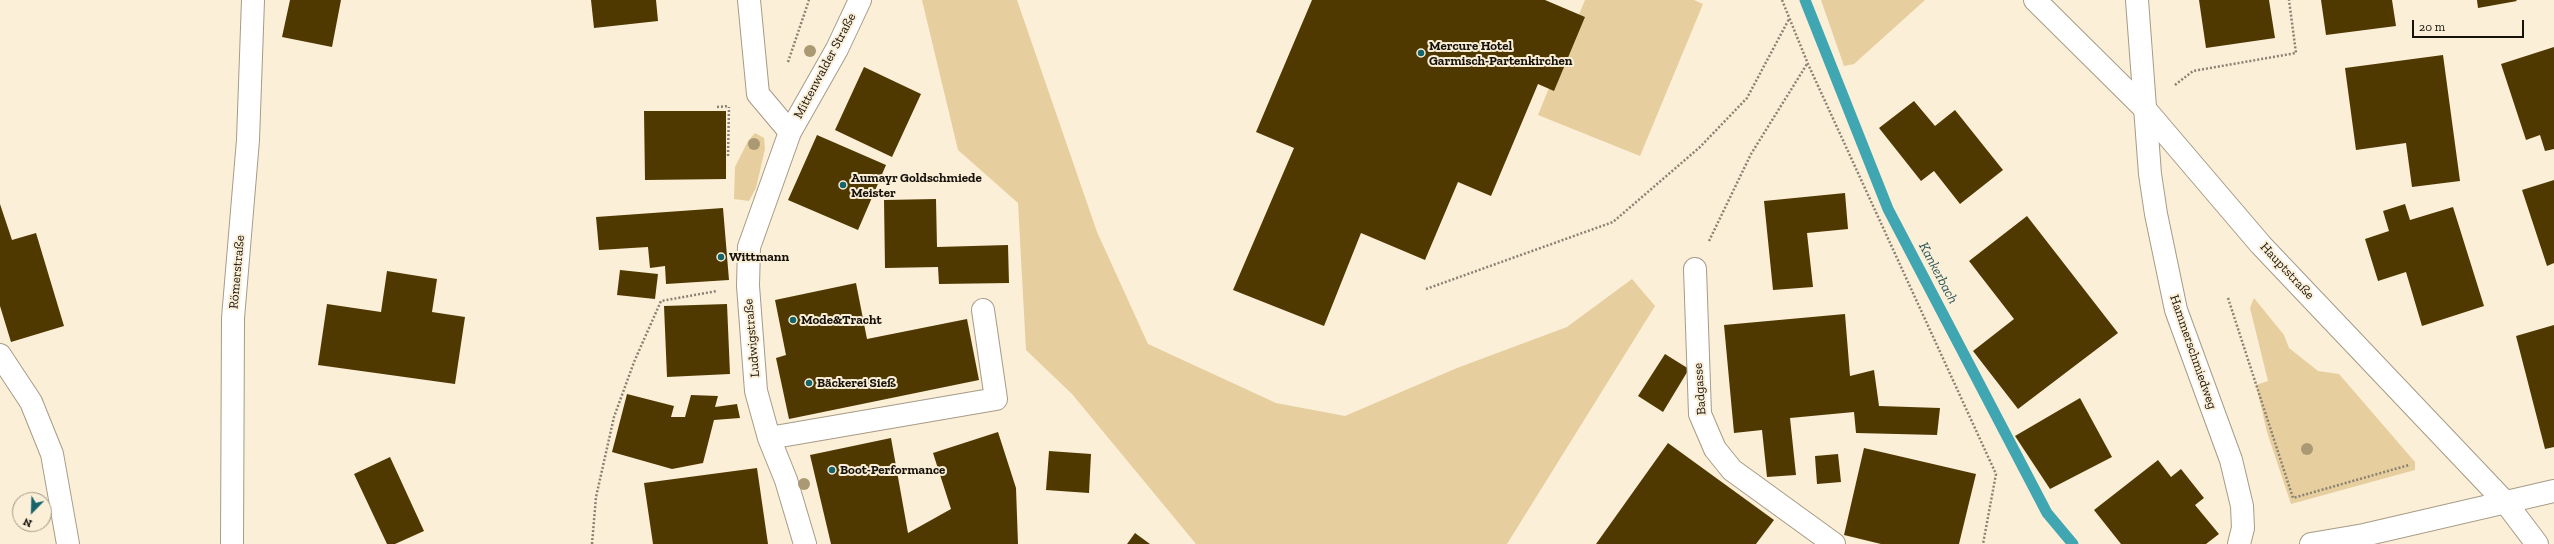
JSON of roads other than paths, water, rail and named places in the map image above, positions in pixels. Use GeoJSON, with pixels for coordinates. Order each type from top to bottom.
{"type":"FeatureCollection","features":[{"type":"Feature","properties":{"kind":"street","name":"Römerstraße"},"geometry":{"type":"LineString","coordinates":[[232,544],[233,318],[248,140],[252,0]]}},
{"type":"Feature","properties":{"kind":"street"},"geometry":{"type":"LineString","coordinates":[[749,0],[758,94],[790,132]]}},
{"type":"Feature","properties":{"kind":"street","name":"Mittenwalder Straße"},"geometry":{"type":"LineString","coordinates":[[790,132],[837,49],[860,0]]}},
{"type":"Feature","properties":{"kind":"street","name":"Hauptstraße"},"geometry":{"type":"LineString","coordinates":[[2035,0],[2145,109],[2261,245],[2506,503],[2537,544]]}},
{"type":"Feature","properties":{"kind":"street","name":"Hammerschmiedweg"},"geometry":{"type":"LineString","coordinates":[[2137,0],[2145,109],[2156,214],[2174,303],[2231,460],[2242,506],[2243,528],[2239,544]]}},
{"type":"Feature","properties":{"kind":"street","name":"Ludwigstraße"},"geometry":{"type":"LineString","coordinates":[[790,132],[749,247],[748,286],[756,391],[768,438],[786,480],[805,544]]}},
{"type":"Feature","properties":{"kind":"street","name":"Badgasse"},"geometry":{"type":"LineString","coordinates":[[1695,270],[1700,414],[1715,449],[1732,470],[1832,543]]}},
{"type":"Feature","properties":{"kind":"street"},"geometry":{"type":"LineString","coordinates":[[768,438],[996,399],[983,310]]}},
{"type":"Feature","properties":{"kind":"street"},"geometry":{"type":"LineString","coordinates":[[0,355],[31,402],[52,454],[68,544]]}},
{"type":"Feature","properties":{"kind":"street"},"geometry":{"type":"LineString","coordinates":[[2311,544],[2364,535],[2554,491]]}},
{"type":"Feature","properties":{"kind":"waterway","name":"Kankerbach"},"geometry":{"type":"LineString","coordinates":[[1805,0],[1888,209],[2047,513],[2073,544]]}},
{"type":"Feature","properties":{"kind":"place","name":"Mercure Hotel Garmisch-Partenkirchen"},"geometry":{"type":"Point","coordinates":[1421,53]}},
{"type":"Feature","properties":{"kind":"place","name":"Aumayr Goldschmiede Meister"},"geometry":{"type":"Point","coordinates":[843,185]}},
{"type":"Feature","properties":{"kind":"place","name":"Wittmann"},"geometry":{"type":"Point","coordinates":[721,257]}},
{"type":"Feature","properties":{"kind":"place","name":"Mode&Tracht"},"geometry":{"type":"Point","coordinates":[793,320]}},
{"type":"Feature","properties":{"kind":"place","name":"Bäckerei Sieß"},"geometry":{"type":"Point","coordinates":[809,383]}},
{"type":"Feature","properties":{"kind":"place","name":"Boot-Performance"},"geometry":{"type":"Point","coordinates":[832,470]}}]}
